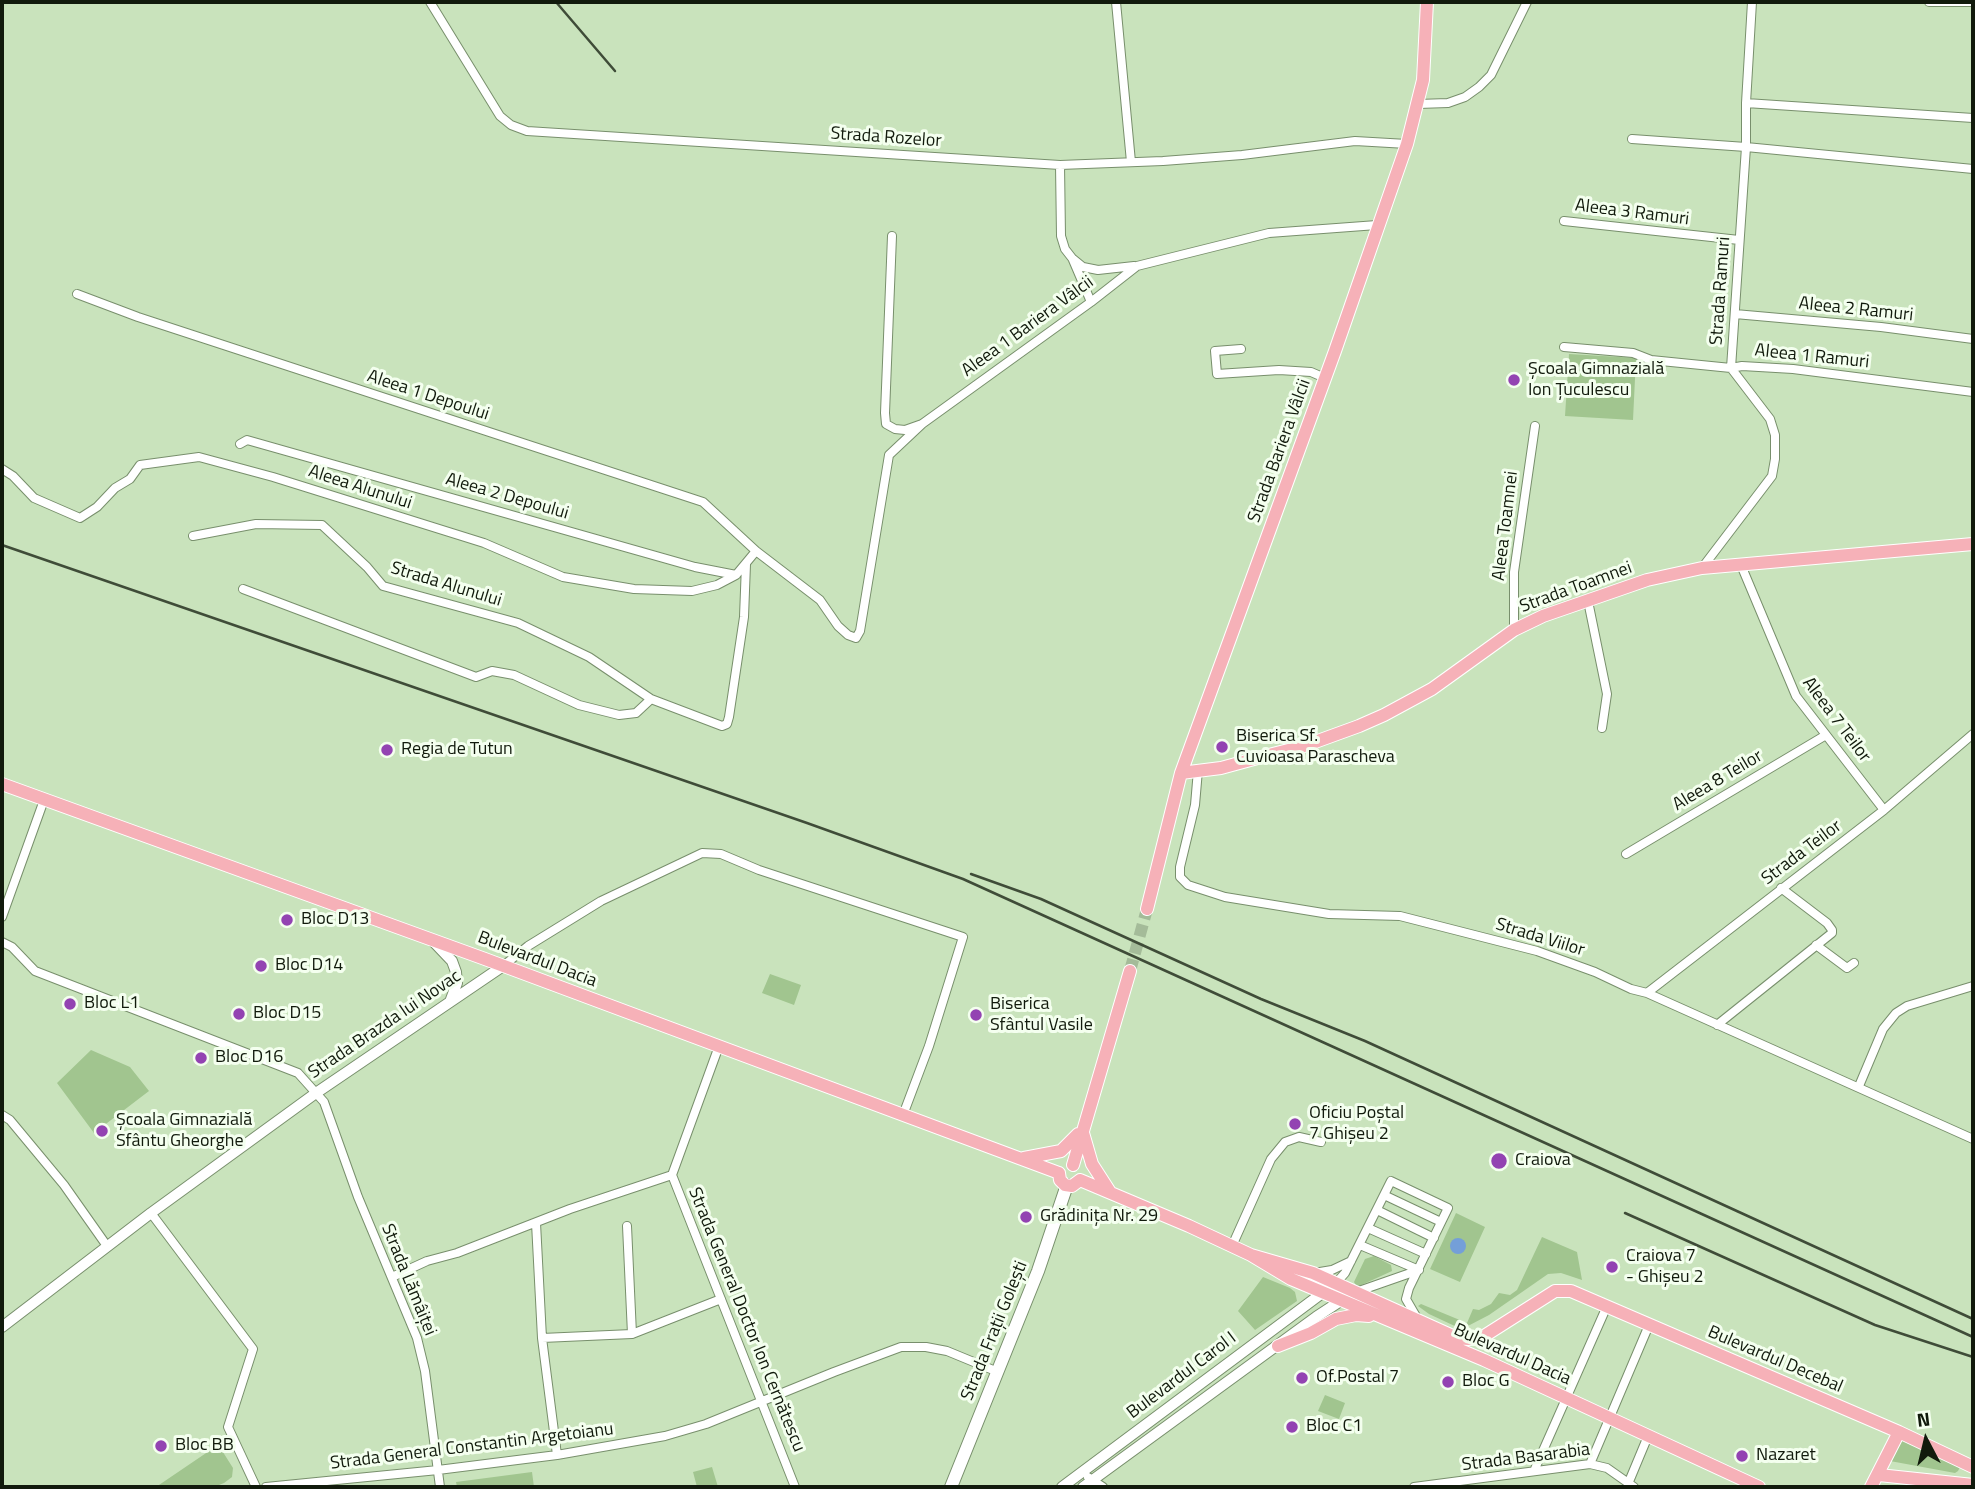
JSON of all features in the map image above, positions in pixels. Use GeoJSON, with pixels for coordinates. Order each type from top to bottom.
{"type":"FeatureCollection","features":[{"type":"Feature","properties":{"kind":"main road","name":"Strada Bariera Vâlcii"},"geometry":{"type":"LineString","coordinates":[[1147,909],[1181,773],[1407,144],[1423,80],[1427,2]]}},
{"type":"Feature","properties":{"kind":"main road","name":"Strada Toamnei"},"geometry":{"type":"LineString","coordinates":[[1181,773],[1222,768],[1304,746],[1384,715],[1432,689],[1514,630],[1543,616],[1647,580],[1702,568],[1973,544]]}},
{"type":"Feature","properties":{"kind":"main road","name":"Bulevardul Dacia"},"geometry":{"type":"LineString","coordinates":[[2,785],[433,940],[1059,1173]]}},
{"type":"Feature","properties":{"kind":"main road"},"geometry":{"type":"LineString","coordinates":[[1073,1165],[1130,971]]}},
{"type":"Feature","properties":{"kind":"main road"},"geometry":{"type":"LineString","coordinates":[[1022,1158],[1061,1151],[1073,1142],[1083,1128]]}},
{"type":"Feature","properties":{"kind":"main road"},"geometry":{"type":"LineString","coordinates":[[1083,1128],[1092,1164],[1110,1193]]}},
{"type":"Feature","properties":{"kind":"main road"},"geometry":{"type":"LineString","coordinates":[[1073,1165],[1080,1170],[1080,1180],[1075,1185],[1066,1185],[1060,1180],[1059,1173],[1063,1167],[1073,1165]]}},
{"type":"Feature","properties":{"kind":"main road","name":"Bulevardul Dacia"},"geometry":{"type":"LineString","coordinates":[[1080,1180],[1232,1246],[1291,1279],[1484,1360],[1759,1487]]}},
{"type":"Feature","properties":{"kind":"main road","name":"Strada Frații Golești"},"geometry":{"type":"LineString","coordinates":[[951,1487],[1038,1271],[1066,1185]]}},
{"type":"Feature","properties":{"kind":"main road","name":"Bulevardul Dacia"},"geometry":{"type":"LineString","coordinates":[[1251,1255],[1313,1273],[1457,1338],[1481,1338]]}},
{"type":"Feature","properties":{"kind":"main road","name":"Bulevardul Decebal"},"geometry":{"type":"LineString","coordinates":[[1481,1338],[1542,1298],[1562,1290],[1571,1291],[1973,1466]]}},
{"type":"Feature","properties":{"kind":"main road"},"geometry":{"type":"LineString","coordinates":[[1278,1346],[1311,1334],[1343,1317],[1381,1317]]}},
{"type":"Feature","properties":{"kind":"main road"},"geometry":{"type":"LineString","coordinates":[[1481,1338],[1484,1360]]}},
{"type":"Feature","properties":{"kind":"main road"},"geometry":{"type":"LineString","coordinates":[[1871,1487],[1899,1432]]}},
{"type":"Feature","properties":{"kind":"main road"},"geometry":{"type":"LineString","coordinates":[[957,1473],[962,1487]]}},
{"type":"Feature","properties":{"kind":"main road"},"geometry":{"type":"LineString","coordinates":[[1879,1475],[1973,1485]]}},
{"type":"Feature","properties":{"kind":"street","name":"Strada Rozelor"},"geometry":{"type":"LineString","coordinates":[[430,2],[496,111],[511,125],[527,131],[1060,165],[1242,155],[1355,141],[1407,144]]}},
{"type":"Feature","properties":{"kind":"street"},"geometry":{"type":"LineString","coordinates":[[1116,2],[1131,162]]}},
{"type":"Feature","properties":{"kind":"street"},"geometry":{"type":"LineString","coordinates":[[1418,104],[1448,103],[1465,97],[1479,87],[1491,75],[1527,2]]}},
{"type":"Feature","properties":{"kind":"street","name":"Strada Ramuri"},"geometry":{"type":"LineString","coordinates":[[1702,568],[1772,476],[1775,459],[1775,435],[1770,419],[1731,368],[1746,147],[1752,2]]}},
{"type":"Feature","properties":{"kind":"street"},"geometry":{"type":"LineString","coordinates":[[1929,2],[1973,2]]}},
{"type":"Feature","properties":{"kind":"street"},"geometry":{"type":"LineString","coordinates":[[1746,103],[1973,118]]}},
{"type":"Feature","properties":{"kind":"street"},"geometry":{"type":"LineString","coordinates":[[1632,139],[1973,169]]}},
{"type":"Feature","properties":{"kind":"street"},"geometry":{"type":"LineString","coordinates":[[1060,165],[1061,236],[1065,249],[1083,267],[1098,270],[1137,266]]}},
{"type":"Feature","properties":{"kind":"street","name":"Aleea 3 Ramuri"},"geometry":{"type":"LineString","coordinates":[[1564,221],[1740,240]]}},
{"type":"Feature","properties":{"kind":"street","name":"Aleea 1 Bariera Vâlcii"},"geometry":{"type":"LineString","coordinates":[[922,424],[1137,266],[1269,233],[1377,225]]}},
{"type":"Feature","properties":{"kind":"street"},"geometry":{"type":"LineString","coordinates":[[892,236],[886,424],[905,430],[922,424]]}},
{"type":"Feature","properties":{"kind":"street"},"geometry":{"type":"LineString","coordinates":[[1072,258],[1091,302]]}},
{"type":"Feature","properties":{"kind":"street","name":"Aleea 1 Depoului"},"geometry":{"type":"LineString","coordinates":[[77,294],[138,317],[703,502],[756,551],[820,600],[838,626],[856,638],[860,631],[889,455],[922,424]]}},
{"type":"Feature","properties":{"kind":"street","name":"Aleea 2 Ramuri"},"geometry":{"type":"LineString","coordinates":[[1735,314],[1881,327],[1973,339]]}},
{"type":"Feature","properties":{"kind":"street","name":"Aleea 1 Ramuri"},"geometry":{"type":"LineString","coordinates":[[1564,347],[1633,353],[1651,360],[1731,368],[1742,366],[1793,369],[1973,392]]}},
{"type":"Feature","properties":{"kind":"street"},"geometry":{"type":"LineString","coordinates":[[1241,349],[1216,351],[1217,374],[1279,370],[1325,377]]}},
{"type":"Feature","properties":{"kind":"street","name":"Aleea Toamnei"},"geometry":{"type":"LineString","coordinates":[[1514,630],[1514,572],[1535,426]]}},
{"type":"Feature","properties":{"kind":"street","name":"Aleea 2 Depoului"},"geometry":{"type":"LineString","coordinates":[[240,444],[247,440],[681,563],[736,575]]}},
{"type":"Feature","properties":{"kind":"street","name":"Aleea Alunului"},"geometry":{"type":"LineString","coordinates":[[2,469],[13,476],[34,498],[80,518],[97,507],[115,488],[130,479],[140,465],[199,457],[273,477],[484,544],[563,577],[634,589],[692,591],[717,585],[736,575]]}},
{"type":"Feature","properties":{"kind":"street","name":"Strada Alunului"},"geometry":{"type":"LineString","coordinates":[[193,536],[256,524],[322,525],[383,586],[518,623],[589,657],[650,699],[714,724],[727,724],[744,617],[746,564]]}},
{"type":"Feature","properties":{"kind":"street"},"geometry":{"type":"LineString","coordinates":[[736,575],[756,551]]}},
{"type":"Feature","properties":{"kind":"street","name":"Aleea 7 Teilor"},"geometry":{"type":"LineString","coordinates":[[1741,565],[1787,681],[1804,710],[1826,734],[1884,810]]}},
{"type":"Feature","properties":{"kind":"street"},"geometry":{"type":"LineString","coordinates":[[243,589],[476,677],[492,671],[514,676],[579,705],[619,715],[636,713],[650,699]]}},
{"type":"Feature","properties":{"kind":"street"},"geometry":{"type":"LineString","coordinates":[[1588,601],[1607,694],[1602,729]]}},
{"type":"Feature","properties":{"kind":"street","name":"Aleea 8 Teilor"},"geometry":{"type":"LineString","coordinates":[[1626,854],[1826,734]]}},
{"type":"Feature","properties":{"kind":"street","name":"Strada Teilor"},"geometry":{"type":"LineString","coordinates":[[1647,993],[1884,810],[1973,734]]}},
{"type":"Feature","properties":{"kind":"street","name":"Strada Viilor"},"geometry":{"type":"LineString","coordinates":[[1198,770],[1195,805],[1180,867],[1180,877],[1188,885],[1225,897],[1304,911],[1400,916],[1537,951],[1647,993],[1973,1139]]}},
{"type":"Feature","properties":{"kind":"street"},"geometry":{"type":"LineString","coordinates":[[2,917],[44,800]]}},
{"type":"Feature","properties":{"kind":"street","name":"Strada Brazda lui Novac"},"geometry":{"type":"LineString","coordinates":[[2,1327],[151,1213],[316,1093],[503,966],[516,954],[601,901],[702,853],[721,854],[759,870],[963,936],[929,1046],[903,1115]]}},
{"type":"Feature","properties":{"kind":"street"},"geometry":{"type":"LineString","coordinates":[[1717,1025],[1832,933],[1831,928],[1781,888]]}},
{"type":"Feature","properties":{"kind":"street"},"geometry":{"type":"LineString","coordinates":[[433,940],[452,961],[456,972],[455,991],[449,1003]]}},
{"type":"Feature","properties":{"kind":"street"},"geometry":{"type":"LineString","coordinates":[[2,942],[12,947],[35,971],[299,1073],[316,1093]]}},
{"type":"Feature","properties":{"kind":"street"},"geometry":{"type":"LineString","coordinates":[[1816,945],[1847,968],[1854,963]]}},
{"type":"Feature","properties":{"kind":"street"},"geometry":{"type":"LineString","coordinates":[[1859,1086],[1883,1029],[1896,1013],[1907,1006],[1973,985]]}},
{"type":"Feature","properties":{"kind":"street","name":"Strada General Doctor Ion Cernătescu"},"geometry":{"type":"LineString","coordinates":[[719,1046],[672,1175],[795,1487]]}},
{"type":"Feature","properties":{"kind":"street","name":"Strada Lămâiței"},"geometry":{"type":"LineString","coordinates":[[316,1093],[324,1102],[358,1197],[416,1338],[425,1371],[440,1487]]}},
{"type":"Feature","properties":{"kind":"street"},"geometry":{"type":"LineString","coordinates":[[2,1115],[64,1185],[107,1246]]}},
{"type":"Feature","properties":{"kind":"street"},"geometry":{"type":"LineString","coordinates":[[1232,1246],[1271,1159],[1284,1142],[1300,1137],[1321,1142]]}},
{"type":"Feature","properties":{"kind":"street"},"geometry":{"type":"LineString","coordinates":[[392,1277],[427,1261],[672,1175]]}},
{"type":"Feature","properties":{"kind":"street"},"geometry":{"type":"LineString","coordinates":[[1336,1283],[1360,1245],[1391,1181],[1448,1208],[1406,1299],[1420,1321]]}},
{"type":"Feature","properties":{"kind":"street"},"geometry":{"type":"LineString","coordinates":[[1384,1195],[1441,1222]]}},
{"type":"Feature","properties":{"kind":"street"},"geometry":{"type":"LineString","coordinates":[[1377,1210],[1434,1238]]}},
{"type":"Feature","properties":{"kind":"street"},"geometry":{"type":"LineString","coordinates":[[151,1213],[253,1349],[228,1427],[256,1487]]}},
{"type":"Feature","properties":{"kind":"street"},"geometry":{"type":"LineString","coordinates":[[536,1223],[542,1338],[557,1455]]}},
{"type":"Feature","properties":{"kind":"street"},"geometry":{"type":"LineString","coordinates":[[627,1226],[632,1334]]}},
{"type":"Feature","properties":{"kind":"street"},"geometry":{"type":"LineString","coordinates":[[1368,1228],[1426,1254]]}},
{"type":"Feature","properties":{"kind":"street"},"geometry":{"type":"LineString","coordinates":[[1360,1245],[1419,1270]]}},
{"type":"Feature","properties":{"kind":"street"},"geometry":{"type":"LineString","coordinates":[[1313,1273],[1332,1270],[1351,1261]]}},
{"type":"Feature","properties":{"kind":"street"},"geometry":{"type":"LineString","coordinates":[[1356,1292],[1419,1270]]}},
{"type":"Feature","properties":{"kind":"street","name":"Bulevardul Carol I"},"geometry":{"type":"LineString","coordinates":[[1087,1480],[1336,1283]]}},
{"type":"Feature","properties":{"kind":"street","name":"Bulevardul Carol I"},"geometry":{"type":"LineString","coordinates":[[1062,1487],[1087,1480],[1356,1292]]}},
{"type":"Feature","properties":{"kind":"street"},"geometry":{"type":"LineString","coordinates":[[542,1338],[632,1334],[721,1299]]}},
{"type":"Feature","properties":{"kind":"street"},"geometry":{"type":"LineString","coordinates":[[1534,1471],[1607,1306]]}},
{"type":"Feature","properties":{"kind":"street"},"geometry":{"type":"LineString","coordinates":[[1590,1464],[1649,1325]]}},
{"type":"Feature","properties":{"kind":"street","name":"Strada General Constantin Argetoianu"},"geometry":{"type":"LineString","coordinates":[[266,1487],[438,1471],[557,1455],[665,1436],[706,1424],[834,1371],[901,1347],[926,1347],[947,1351],[998,1372]]}},
{"type":"Feature","properties":{"kind":"street"},"geometry":{"type":"LineString","coordinates":[[1630,1486],[1648,1436]]}},
{"type":"Feature","properties":{"kind":"street","name":"Strada Basarabia"},"geometry":{"type":"LineString","coordinates":[[1414,1487],[1590,1464],[1607,1468],[1630,1486]]}},
{"type":"Feature","properties":{"kind":"street"},"geometry":{"type":"LineString","coordinates":[[1087,1480],[1103,1487]]}},
{"type":"Feature","properties":{"kind":"green space"},"geometry":{"type":"Polygon","coordinates":[[[1569,354],[1636,358],[1633,420],[1565,416],[1569,354]]]}},
{"type":"Feature","properties":{"kind":"green space"},"geometry":{"type":"Polygon","coordinates":[[[770,974],[801,985],[794,1005],[762,993],[770,974]]]}},
{"type":"Feature","properties":{"kind":"green space"},"geometry":{"type":"Polygon","coordinates":[[[91,1050],[130,1067],[149,1091],[94,1133],[57,1083],[91,1050]]]}},
{"type":"Feature","properties":{"kind":"green space"},"geometry":{"type":"Polygon","coordinates":[[[1456,1213],[1485,1227],[1460,1282],[1430,1269],[1456,1213]]]}},
{"type":"Feature","properties":{"kind":"green space"},"geometry":{"type":"Polygon","coordinates":[[[1542,1237],[1577,1252],[1582,1280],[1561,1273],[1548,1274],[1489,1315],[1464,1328],[1429,1314],[1418,1306],[1421,1304],[1467,1323],[1473,1309],[1479,1310],[1491,1304],[1499,1293],[1510,1295],[1517,1290],[1542,1237]]]}},
{"type":"Feature","properties":{"kind":"green space"},"geometry":{"type":"Polygon","coordinates":[[[1374,1256],[1391,1265],[1392,1271],[1357,1287],[1354,1282],[1365,1259],[1374,1256]]]}},
{"type":"Feature","properties":{"kind":"green space"},"geometry":{"type":"Polygon","coordinates":[[[1263,1277],[1290,1288],[1295,1292],[1297,1301],[1255,1330],[1238,1311],[1263,1277]]]}},
{"type":"Feature","properties":{"kind":"green space"},"geometry":{"type":"Polygon","coordinates":[[[1325,1395],[1345,1403],[1339,1419],[1318,1411],[1325,1395]]]}},
{"type":"Feature","properties":{"kind":"green space"},"geometry":{"type":"Polygon","coordinates":[[[1901,1439],[1960,1467],[1958,1471],[1955,1473],[1890,1461],[1901,1439]]]}},
{"type":"Feature","properties":{"kind":"green space"},"geometry":{"type":"Polygon","coordinates":[[[215,1447],[221,1449],[233,1468],[232,1477],[224,1483],[214,1487],[156,1487],[215,1447]]]}},
{"type":"Feature","properties":{"kind":"green space"},"geometry":{"type":"Polygon","coordinates":[[[712,1467],[718,1487],[697,1487],[693,1472],[712,1467]]]}},
{"type":"Feature","properties":{"kind":"green space"},"geometry":{"type":"Polygon","coordinates":[[[532,1472],[534,1487],[457,1487],[456,1482],[532,1472]]]}},
{"type":"Feature","properties":{"kind":"water"},"geometry":{"type":"Polygon","coordinates":[[[1458,1238],[1464,1240],[1464,1252],[1458,1254],[1452,1252],[1450,1246],[1452,1240],[1458,1238]]]}},
{"type":"Feature","properties":{"kind":"tunnel"},"geometry":{"type":"LineString","coordinates":[[1130,971],[1147,909]]}},
{"type":"Feature","properties":{"kind":"railway"},"geometry":{"type":"LineString","coordinates":[[556,2],[615,71]]}},
{"type":"Feature","properties":{"kind":"railway"},"geometry":{"type":"LineString","coordinates":[[2,545],[963,879],[1973,1337]]}},
{"type":"Feature","properties":{"kind":"railway"},"geometry":{"type":"LineString","coordinates":[[971,874],[1041,899],[1261,999],[1365,1041],[1973,1319]]}},
{"type":"Feature","properties":{"kind":"railway"},"geometry":{"type":"LineString","coordinates":[[1625,1213],[1875,1325],[1973,1357]]}},
{"type":"Feature","properties":{"kind":"place","name":"Școala Gimnazială Ion Țuculescu"},"geometry":{"type":"Point","coordinates":[1514,380]}},
{"type":"Feature","properties":{"kind":"place","name":"Biserica Sf. Cuvioasa Parascheva"},"geometry":{"type":"Point","coordinates":[1222,747]}},
{"type":"Feature","properties":{"kind":"place","name":"Regia de Tutun"},"geometry":{"type":"Point","coordinates":[387,750]}},
{"type":"Feature","properties":{"kind":"place","name":"Bloc D13"},"geometry":{"type":"Point","coordinates":[287,920]}},
{"type":"Feature","properties":{"kind":"place","name":"Bloc D14"},"geometry":{"type":"Point","coordinates":[261,966]}},
{"type":"Feature","properties":{"kind":"place","name":"Bloc L1"},"geometry":{"type":"Point","coordinates":[70,1004]}},
{"type":"Feature","properties":{"kind":"place","name":"Bloc D15"},"geometry":{"type":"Point","coordinates":[239,1014]}},
{"type":"Feature","properties":{"kind":"place","name":"Biserica Sfântul Vasile"},"geometry":{"type":"Point","coordinates":[976,1015]}},
{"type":"Feature","properties":{"kind":"place","name":"Bloc D16"},"geometry":{"type":"Point","coordinates":[201,1058]}},
{"type":"Feature","properties":{"kind":"place","name":"Oficiu Poștal 7 Ghișeu 2"},"geometry":{"type":"Point","coordinates":[1295,1124]}},
{"type":"Feature","properties":{"kind":"place","name":"Școala Gimnazială Sfântu Gheorghe"},"geometry":{"type":"Point","coordinates":[102,1131]}},
{"type":"Feature","properties":{"kind":"place","name":"Craiova"},"geometry":{"type":"Point","coordinates":[1499,1161]}},
{"type":"Feature","properties":{"kind":"place","name":"Grădinița Nr. 29"},"geometry":{"type":"Point","coordinates":[1026,1217]}},
{"type":"Feature","properties":{"kind":"place","name":"Craiova 7 - Ghișeu 2"},"geometry":{"type":"Point","coordinates":[1612,1267]}},
{"type":"Feature","properties":{"kind":"place","name":"Of.Postal 7"},"geometry":{"type":"Point","coordinates":[1302,1378]}},
{"type":"Feature","properties":{"kind":"place","name":"Bloc G"},"geometry":{"type":"Point","coordinates":[1448,1382]}},
{"type":"Feature","properties":{"kind":"place","name":"Bloc C1"},"geometry":{"type":"Point","coordinates":[1292,1427]}},
{"type":"Feature","properties":{"kind":"place","name":"Bloc BB"},"geometry":{"type":"Point","coordinates":[161,1446]}},
{"type":"Feature","properties":{"kind":"place","name":"Nazaret"},"geometry":{"type":"Point","coordinates":[1742,1456]}}]}
